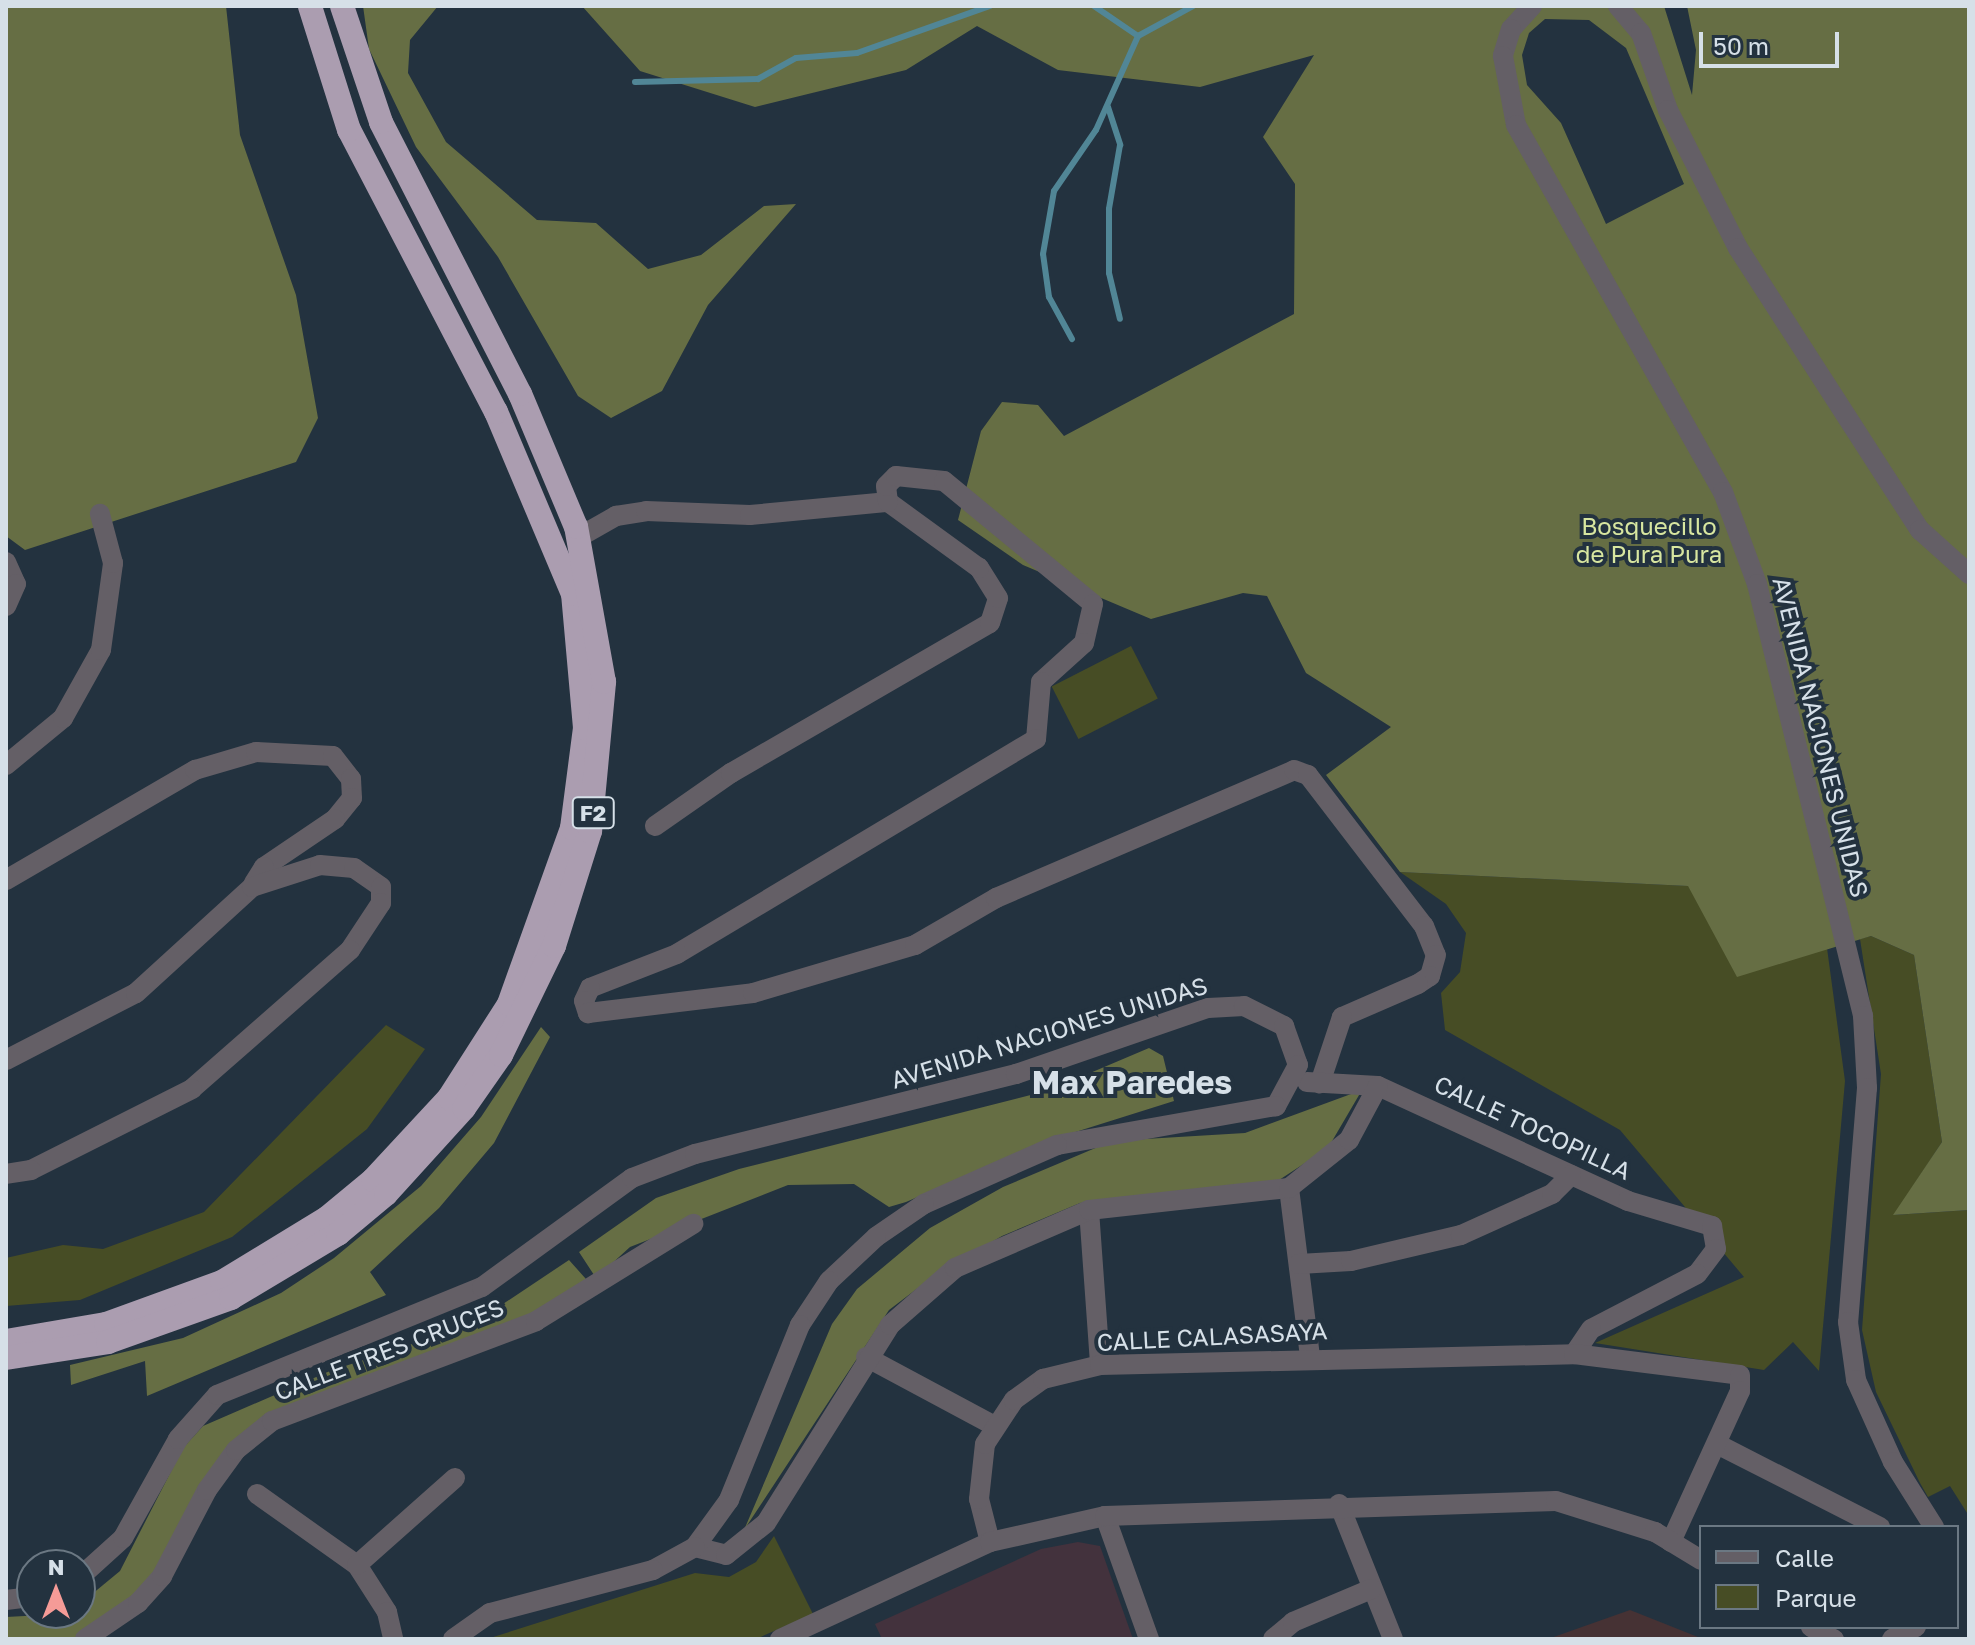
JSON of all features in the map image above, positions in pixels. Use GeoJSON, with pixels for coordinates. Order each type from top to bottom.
{"type":"FeatureCollection","features":[{"type":"Feature","properties":{"kind":"highway","name":"F2"},"geometry":{"type":"LineString","coordinates":[[6,1341],[106,1324],[222,1282],[327,1218],[373,1180],[449,1098],[509,1004],[572,828],[585,728],[573,594],[496,412],[349,130],[310,6]]}},
{"type":"Feature","properties":{"kind":"highway","name":"F2"},"geometry":{"type":"LineString","coordinates":[[6,1358],[172,1323],[288,1267],[386,1194],[472,1098],[554,946],[590,831],[604,682],[579,537],[551,459],[381,122],[342,6]]}},
{"type":"Feature","properties":{"kind":"street","name":"AVENIDA NACIONES UNIDAS"},"geometry":{"type":"LineString","coordinates":[[1532,6],[1511,29],[1503,56],[1512,115],[1723,492],[1757,584],[1864,1030],[1867,1088],[1850,1280],[1854,1368],[1869,1416],[1933,1525]]}},
{"type":"Feature","properties":{"kind":"street"},"geometry":{"type":"LineString","coordinates":[[1618,6],[1641,33],[1668,110],[1738,248],[1920,530],[1969,574]]}},
{"type":"Feature","properties":{"kind":"street"},"geometry":{"type":"LineString","coordinates":[[888,502],[886,486],[896,476],[944,481],[1093,604],[1084,643],[1041,682],[1036,739],[677,954],[590,988],[584,1001],[588,1013],[753,993],[915,945],[996,898],[1294,770],[1308,775],[1385,876],[1436,955],[1430,976],[1418,984],[1342,1017],[1320,1083]]}},
{"type":"Feature","properties":{"kind":"street"},"geometry":{"type":"LineString","coordinates":[[579,537],[616,516],[646,511],[750,515],[888,502],[979,568],[998,613],[655,826]]}},
{"type":"Feature","properties":{"kind":"street"},"geometry":{"type":"LineString","coordinates":[[6,765],[63,718],[101,650],[113,563],[100,514]]}},
{"type":"Feature","properties":{"kind":"street"},"geometry":{"type":"LineString","coordinates":[[6,562],[16,584],[6,606]]}},
{"type":"Feature","properties":{"kind":"street"},"geometry":{"type":"LineString","coordinates":[[6,880],[195,770],[229,759],[280,751],[333,756],[351,779],[352,798],[335,819],[288,847],[252,887],[136,993],[6,1060]]}},
{"type":"Feature","properties":{"kind":"street"},"geometry":{"type":"LineString","coordinates":[[6,1174],[31,1170],[192,1089],[350,950],[381,903],[374,876],[354,868],[296,867],[252,887]]}},
{"type":"Feature","properties":{"kind":"street","name":"AVENIDA NACIONES UNIDAS"},"geometry":{"type":"LineString","coordinates":[[96,1562],[123,1538],[178,1439],[217,1395],[482,1287],[605,1194],[659,1166],[933,1098],[1226,1004],[1262,1010],[1284,1026],[1296,1047],[1295,1082]]}},
{"type":"Feature","properties":{"kind":"street"},"geometry":{"type":"LineString","coordinates":[[453,1639],[490,1613],[653,1570],[695,1547],[729,1500],[800,1325],[829,1281],[876,1237],[924,1204],[1057,1145],[1102,1132],[1255,1114],[1276,1106],[1295,1082]]}},
{"type":"Feature","properties":{"kind":"street","name":"CALLE TOCOPILLA"},"geometry":{"type":"LineString","coordinates":[[1295,1082],[1378,1086],[1628,1201],[1705,1221],[1717,1233],[1712,1259],[1667,1294],[1591,1329],[1574,1354]]}},
{"type":"Feature","properties":{"kind":"street"},"geometry":{"type":"LineString","coordinates":[[695,1547],[726,1555],[766,1523],[866,1357],[923,1292],[955,1268],[1089,1210],[1289,1188],[1349,1140],[1378,1086]]}},
{"type":"Feature","properties":{"kind":"street"},"geometry":{"type":"LineString","coordinates":[[1299,1264],[1351,1261],[1461,1235],[1539,1201],[1571,1175]]}},
{"type":"Feature","properties":{"kind":"street"},"geometry":{"type":"LineString","coordinates":[[1289,1188],[1310,1356]]}},
{"type":"Feature","properties":{"kind":"street"},"geometry":{"type":"LineString","coordinates":[[1089,1210],[1100,1365]]}},
{"type":"Feature","properties":{"kind":"street","name":"CALLE TRES CRUCES"},"geometry":{"type":"LineString","coordinates":[[85,1639],[138,1603],[162,1576],[207,1490],[236,1450],[272,1421],[536,1321],[693,1224]]}},
{"type":"Feature","properties":{"kind":"street","name":"CALLE CALASASAYA"},"geometry":{"type":"LineString","coordinates":[[993,1425],[1043,1379],[1100,1365],[1310,1356],[1574,1354],[1740,1375],[1717,1444]]}},
{"type":"Feature","properties":{"kind":"street"},"geometry":{"type":"LineString","coordinates":[[866,1357],[993,1425],[979,1499],[990,1542]]}},
{"type":"Feature","properties":{"kind":"street"},"geometry":{"type":"LineString","coordinates":[[1671,1542],[1717,1444],[1876,1525]]}},
{"type":"Feature","properties":{"kind":"street"},"geometry":{"type":"LineString","coordinates":[[357,1565],[455,1478]]}},
{"type":"Feature","properties":{"kind":"street"},"geometry":{"type":"LineString","coordinates":[[257,1494],[357,1565],[387,1612],[393,1639]]}},
{"type":"Feature","properties":{"kind":"street"},"geometry":{"type":"LineString","coordinates":[[780,1639],[990,1542],[1105,1516],[1339,1504],[1556,1501],[1671,1542],[1699,1559]]}},
{"type":"Feature","properties":{"kind":"street"},"geometry":{"type":"LineString","coordinates":[[1339,1504],[1393,1639]]}},
{"type":"Feature","properties":{"kind":"street"},"geometry":{"type":"LineString","coordinates":[[1105,1516],[1149,1639]]}},
{"type":"Feature","properties":{"kind":"street"},"geometry":{"type":"LineString","coordinates":[[1273,1639],[1293,1622],[1371,1589]]}},
{"type":"Feature","properties":{"kind":"street"},"geometry":{"type":"LineString","coordinates":[[1815,1629],[1834,1639]]}},
{"type":"Feature","properties":{"kind":"street"},"geometry":{"type":"LineString","coordinates":[[1892,1639],[1912,1629]]}},
{"type":"Feature","properties":{"kind":"shaded area"},"geometry":{"type":"Polygon","coordinates":[[[1078,1542],[1100,1546],[1133,1639],[882,1639],[875,1624],[1041,1549],[1078,1542]]]}},
{"type":"Feature","properties":{"kind":"shaded area"},"geometry":{"type":"Polygon","coordinates":[[[1630,1610],[1703,1639],[1548,1639],[1630,1610]]]}},
{"type":"Feature","properties":{"kind":"green space"},"geometry":{"type":"Polygon","coordinates":[[[6,6],[226,6],[240,135],[296,295],[318,418],[296,462],[25,550],[6,536],[6,6]]]}},
{"type":"Feature","properties":{"kind":"green space"},"geometry":{"type":"Polygon","coordinates":[[[363,6],[438,6],[410,40],[408,73],[446,142],[537,220],[596,223],[648,269],[701,255],[764,206],[796,204],[708,305],[662,391],[611,418],[578,396],[498,257],[416,147],[369,49],[363,6]]]}},
{"type":"Feature","properties":{"kind":"green space","name":"Bosquecillo de Pura Pura"},"geometry":{"type":"Polygon","coordinates":[[[582,6],[1664,6],[1692,95],[1696,50],[1687,6],[1969,6],[1969,1210],[1893,1215],[1942,1142],[1914,955],[1871,936],[1737,977],[1688,886],[1400,872],[1326,775],[1391,727],[1306,673],[1267,596],[1243,593],[1151,619],[1023,565],[958,520],[981,431],[1002,402],[1038,405],[1064,436],[1294,314],[1295,184],[1263,137],[1314,55],[1200,87],[1058,70],[977,26],[906,70],[755,107],[640,71],[582,6]],[[1545,19],[1529,33],[1522,55],[1527,85],[1561,123],[1606,224],[1684,184],[1626,48],[1589,20],[1545,19]]]}},
{"type":"Feature","properties":{"kind":"green space"},"geometry":{"type":"Polygon","coordinates":[[[1131,646],[1158,699],[1078,739],[1052,686],[1131,646]]]}},
{"type":"Feature","properties":{"kind":"green space"},"geometry":{"type":"Polygon","coordinates":[[[1400,872],[1688,886],[1796,956],[1827,948],[1845,1081],[1819,1371],[1793,1342],[1764,1370],[1595,1343],[1744,1277],[1620,1130],[1445,1030],[1441,993],[1460,972],[1466,933],[1446,904],[1400,872]]]}},
{"type":"Feature","properties":{"kind":"green space"},"geometry":{"type":"Polygon","coordinates":[[[1871,936],[1914,955],[1942,1142],[1894,1215],[1969,1210],[1969,1516],[1950,1486],[1928,1497],[1876,1392],[1862,1330],[1881,1074],[1860,939],[1871,936]]]}},
{"type":"Feature","properties":{"kind":"green space"},"geometry":{"type":"Polygon","coordinates":[[[386,1025],[425,1049],[367,1129],[232,1237],[80,1300],[6,1306],[6,1258],[63,1245],[103,1249],[204,1212],[386,1025]]]}},
{"type":"Feature","properties":{"kind":"green space"},"geometry":{"type":"Polygon","coordinates":[[[541,1027],[550,1037],[494,1143],[439,1208],[370,1272],[386,1295],[147,1396],[145,1361],[71,1385],[70,1365],[183,1338],[281,1293],[334,1258],[421,1186],[481,1117],[541,1027]]]}},
{"type":"Feature","properties":{"kind":"green space"},"geometry":{"type":"Polygon","coordinates":[[[1149,1048],[1163,1056],[1174,1101],[1050,1140],[906,1202],[889,1207],[854,1184],[788,1185],[630,1247],[596,1278],[579,1252],[656,1198],[739,1169],[1050,1090],[1149,1048]]]}},
{"type":"Feature","properties":{"kind":"green space"},"geometry":{"type":"Polygon","coordinates":[[[1362,1090],[1328,1148],[1276,1182],[1080,1203],[1002,1236],[935,1275],[889,1310],[744,1530],[832,1324],[857,1289],[930,1228],[1003,1187],[1112,1141],[1245,1133],[1362,1090]]]}},
{"type":"Feature","properties":{"kind":"green space"},"geometry":{"type":"Polygon","coordinates":[[[569,1260],[594,1288],[254,1435],[160,1576],[91,1639],[6,1639],[6,1617],[16,1616],[16,1629],[96,1629],[96,1591],[120,1571],[183,1448],[203,1426],[330,1371],[473,1324],[569,1260]]]}},
{"type":"Feature","properties":{"kind":"green space"},"geometry":{"type":"Polygon","coordinates":[[[774,1536],[813,1614],[756,1639],[487,1639],[695,1573],[729,1577],[756,1562],[774,1536]]]}},
{"type":"Feature","properties":{"kind":"waterway"},"geometry":{"type":"LineString","coordinates":[[635,82],[758,79],[796,58],[857,53],[990,6]]}},
{"type":"Feature","properties":{"kind":"waterway"},"geometry":{"type":"LineString","coordinates":[[1094,6],[1138,36]]}},
{"type":"Feature","properties":{"kind":"waterway"},"geometry":{"type":"LineString","coordinates":[[1072,339],[1049,297],[1043,254],[1054,191],[1096,130],[1138,36],[1193,6]]}},
{"type":"Feature","properties":{"kind":"waterway"},"geometry":{"type":"LineString","coordinates":[[1108,107],[1120,145],[1109,209],[1109,273],[1120,319]]}},
{"type":"Feature","properties":{"kind":"district","name":"Max Paredes"},"geometry":{"type":"Point","coordinates":[1132,1082]}}]}
